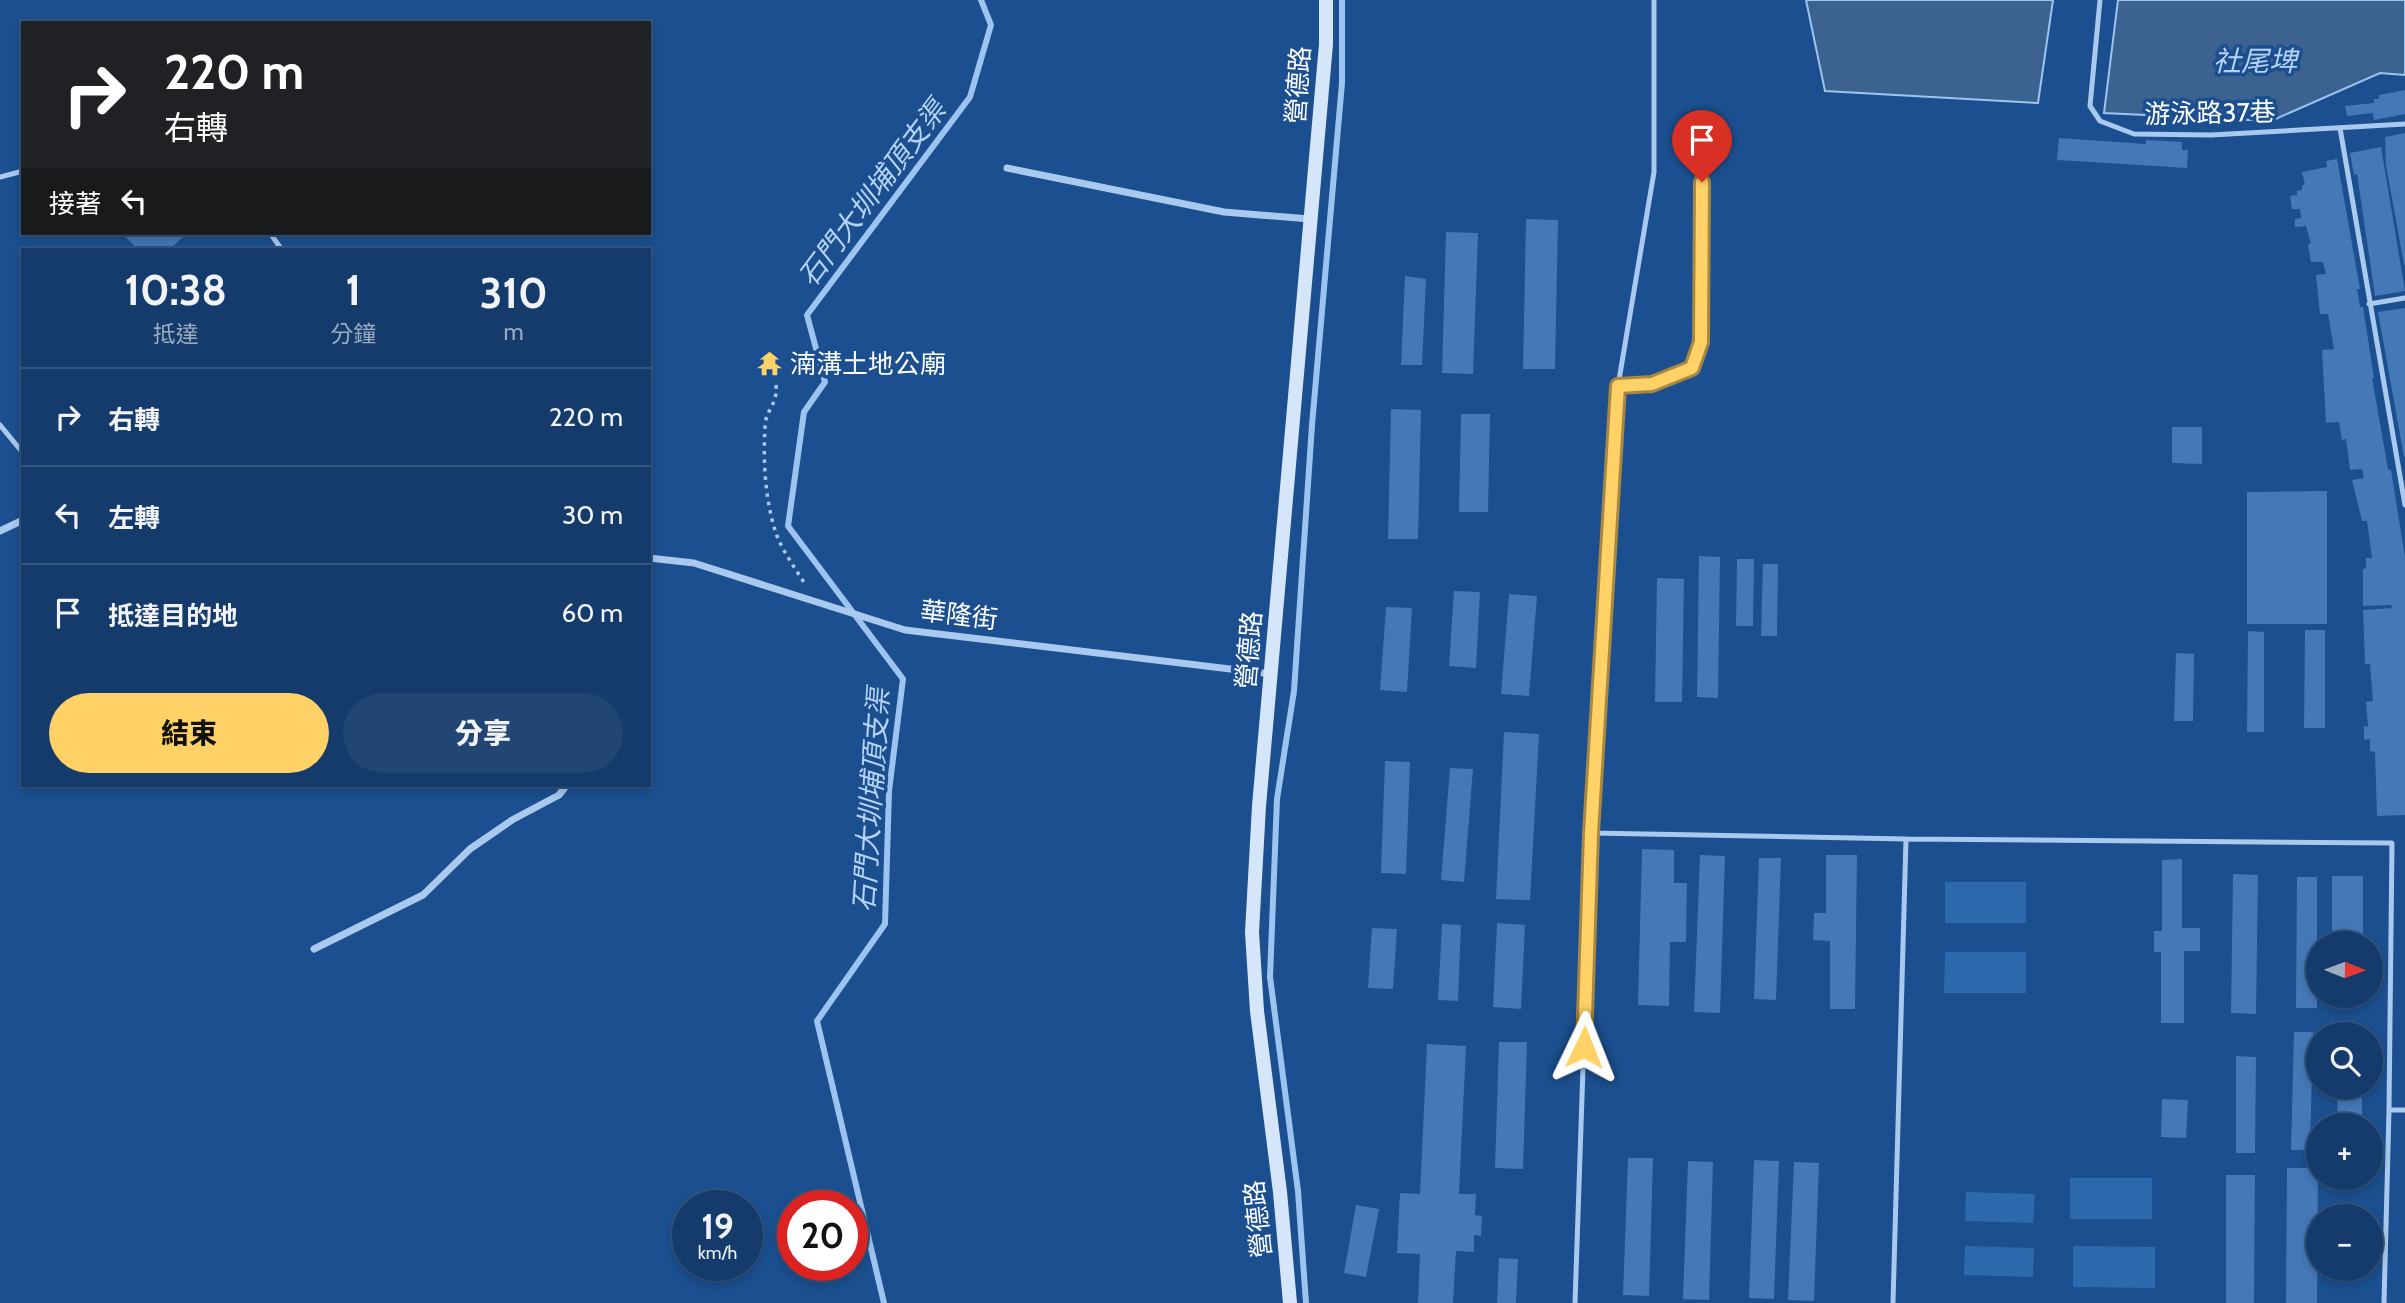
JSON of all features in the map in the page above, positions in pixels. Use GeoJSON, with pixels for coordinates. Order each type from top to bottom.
{"type":"FeatureCollection","features":[{"type":"Feature","properties":{"kind":"street","name":"營德路"},"geometry":{"type":"LineString","coordinates":[[1290,1303],[1280,1192],[1257,1011],[1252,932],[1259,806],[1326,44],[1326,0]]}},
{"type":"Feature","properties":{"kind":"street"},"geometry":{"type":"LineString","coordinates":[[1007,168],[1224,212],[1311,219]]}},
{"type":"Feature","properties":{"kind":"street"},"geometry":{"type":"LineString","coordinates":[[0,531],[21,521]]}},
{"type":"Feature","properties":{"kind":"street","name":"華隆街"},"geometry":{"type":"LineString","coordinates":[[651,558],[694,563],[905,630],[1272,674]]}},
{"type":"Feature","properties":{"kind":"street"},"geometry":{"type":"LineString","coordinates":[[314,949],[423,895],[470,849],[512,820],[559,794],[565,787]]}},
{"type":"Feature","properties":{"kind":"lane"},"geometry":{"type":"LineString","coordinates":[[1575,1303],[1591,833],[1618,386],[1654,172],[1654,0]]}},
{"type":"Feature","properties":{"kind":"lane","name":"游泳路37巷"},"geometry":{"type":"LineString","coordinates":[[2100,0],[2090,106],[2100,121],[2134,134],[2211,135],[2405,124]]}},
{"type":"Feature","properties":{"kind":"lane"},"geometry":{"type":"LineString","coordinates":[[2340,128],[2369,304],[2402,468],[2405,505]]}},
{"type":"Feature","properties":{"kind":"lane"},"geometry":{"type":"LineString","coordinates":[[0,177],[21,172]]}},
{"type":"Feature","properties":{"kind":"lane"},"geometry":{"type":"LineString","coordinates":[[1618,386],[1652,384],[1692,368],[1701,342],[1702,182]]}},
{"type":"Feature","properties":{"kind":"lane"},"geometry":{"type":"LineString","coordinates":[[2369,304],[2405,298]]}},
{"type":"Feature","properties":{"kind":"lane"},"geometry":{"type":"LineString","coordinates":[[0,425],[21,451]]}},
{"type":"Feature","properties":{"kind":"lane"},"geometry":{"type":"LineString","coordinates":[[1591,833],[2392,843],[2384,1303]]}},
{"type":"Feature","properties":{"kind":"lane"},"geometry":{"type":"LineString","coordinates":[[1894,1303],[1906,839]]}},
{"type":"Feature","properties":{"kind":"lane"},"geometry":{"type":"LineString","coordinates":[[2389,1110],[2405,1110]]}},
{"type":"Feature","properties":{"kind":"path"},"geometry":{"type":"LineString","coordinates":[[776,386],[777,397],[765,422],[765,473],[769,504],[777,536],[808,589]]}},
{"type":"Feature","properties":{"kind":"shaded area"},"geometry":{"type":"Polygon","coordinates":[[[1945,882],[2026,882],[2026,923],[1945,923],[1945,882]]]}},
{"type":"Feature","properties":{"kind":"shaded area"},"geometry":{"type":"Polygon","coordinates":[[[1945,952],[2026,952],[2026,993],[1944,993],[1945,952]]]}},
{"type":"Feature","properties":{"kind":"shaded area"},"geometry":{"type":"Polygon","coordinates":[[[2070,1178],[2152,1178],[2152,1219],[2070,1219],[2070,1178]]]}},
{"type":"Feature","properties":{"kind":"shaded area"},"geometry":{"type":"Polygon","coordinates":[[[1966,1192],[2035,1194],[2033,1223],[1965,1221],[1966,1192]]]}},
{"type":"Feature","properties":{"kind":"shaded area"},"geometry":{"type":"Polygon","coordinates":[[[1965,1246],[2034,1248],[2033,1277],[1964,1275],[1965,1246]]]}},
{"type":"Feature","properties":{"kind":"shaded area"},"geometry":{"type":"Polygon","coordinates":[[[2073,1246],[2155,1247],[2155,1288],[2073,1287],[2073,1246]]]}},
{"type":"Feature","properties":{"kind":"water"},"geometry":{"type":"Polygon","coordinates":[[[1806,0],[2053,0],[2038,103],[1825,91],[1806,0]]]}},
{"type":"Feature","properties":{"kind":"water","name":"社尾埤"},"geometry":{"type":"Polygon","coordinates":[[[2118,0],[2405,0],[2405,75],[2380,73],[2271,121],[2104,113],[2118,0]]]}},
{"type":"Feature","properties":{"kind":"building"},"geometry":{"type":"Polygon","coordinates":[[[2405,90],[2405,114],[2374,120],[2373,113],[2347,116],[2345,106],[2374,103],[2374,99],[2379,99],[2379,95],[2405,90]]]}},
{"type":"Feature","properties":{"kind":"building"},"geometry":{"type":"Polygon","coordinates":[[[2405,133],[2404,265],[2386,165],[2385,137],[2405,133]]]}},
{"type":"Feature","properties":{"kind":"building"},"geometry":{"type":"Polygon","coordinates":[[[2059,138],[2146,144],[2146,140],[2182,142],[2182,150],[2188,150],[2187,168],[2057,160],[2059,138]]]}},
{"type":"Feature","properties":{"kind":"building"},"geometry":{"type":"Polygon","coordinates":[[[2381,147],[2405,291],[2375,296],[2357,174],[2354,175],[2350,153],[2381,147]]]}},
{"type":"Feature","properties":{"kind":"building"},"geometry":{"type":"Polygon","coordinates":[[[2337,159],[2360,289],[2357,289],[2360,307],[2363,307],[2372,378],[2405,557],[2405,815],[2377,816],[2375,752],[2370,751],[2370,739],[2364,740],[2364,726],[2368,727],[2366,702],[2373,701],[2370,664],[2365,664],[2363,610],[2392,608],[2391,605],[2363,606],[2363,569],[2366,568],[2366,558],[2372,558],[2367,521],[2362,521],[2352,480],[2364,478],[2362,469],[2350,470],[2346,439],[2342,440],[2339,422],[2326,423],[2322,350],[2334,349],[2328,314],[2320,314],[2316,275],[2326,274],[2323,262],[2311,262],[2308,244],[2311,244],[2306,226],[2295,227],[2295,219],[2301,218],[2300,209],[2292,209],[2290,196],[2297,195],[2297,191],[2302,190],[2302,185],[2305,185],[2302,172],[2327,167],[2326,161],[2337,159]]]}},
{"type":"Feature","properties":{"kind":"building"},"geometry":{"type":"Polygon","coordinates":[[[1526,219],[1558,220],[1555,369],[1523,369],[1526,219]]]}},
{"type":"Feature","properties":{"kind":"building"},"geometry":{"type":"Polygon","coordinates":[[[1446,232],[1478,233],[1473,374],[1442,373],[1446,232]]]}},
{"type":"Feature","properties":{"kind":"building"},"geometry":{"type":"Polygon","coordinates":[[[123,235],[185,235],[171,248],[137,248],[123,235]]]}},
{"type":"Feature","properties":{"kind":"building"},"geometry":{"type":"Polygon","coordinates":[[[1405,276],[1426,279],[1422,365],[1401,365],[1405,276]]]}},
{"type":"Feature","properties":{"kind":"building"},"geometry":{"type":"Polygon","coordinates":[[[2405,308],[2405,457],[2404,457],[2378,312],[2405,308]]]}},
{"type":"Feature","properties":{"kind":"building"},"geometry":{"type":"Polygon","coordinates":[[[1391,409],[1421,410],[1418,539],[1388,539],[1391,409]]]}},
{"type":"Feature","properties":{"kind":"building"},"geometry":{"type":"Polygon","coordinates":[[[1461,414],[1490,414],[1488,512],[1459,512],[1461,414]]]}},
{"type":"Feature","properties":{"kind":"building"},"geometry":{"type":"Polygon","coordinates":[[[2172,427],[2202,427],[2202,464],[2172,463],[2172,427]]]}},
{"type":"Feature","properties":{"kind":"building"},"geometry":{"type":"Polygon","coordinates":[[[2327,491],[2327,624],[2247,624],[2247,492],[2327,491]]]}},
{"type":"Feature","properties":{"kind":"building"},"geometry":{"type":"Polygon","coordinates":[[[1699,556],[1720,557],[1718,698],[1697,697],[1699,556]]]}},
{"type":"Feature","properties":{"kind":"building"},"geometry":{"type":"Polygon","coordinates":[[[1737,559],[1754,559],[1753,626],[1736,626],[1737,559]]]}},
{"type":"Feature","properties":{"kind":"building"},"geometry":{"type":"Polygon","coordinates":[[[1763,564],[1778,564],[1777,636],[1761,636],[1763,564]]]}},
{"type":"Feature","properties":{"kind":"building"},"geometry":{"type":"Polygon","coordinates":[[[1657,578],[1684,579],[1682,702],[1655,702],[1657,578]]]}},
{"type":"Feature","properties":{"kind":"building"},"geometry":{"type":"Polygon","coordinates":[[[1454,591],[1480,592],[1476,668],[1449,666],[1454,591]]]}},
{"type":"Feature","properties":{"kind":"building"},"geometry":{"type":"Polygon","coordinates":[[[1509,594],[1537,596],[1529,696],[1501,694],[1509,594]]]}},
{"type":"Feature","properties":{"kind":"building"},"geometry":{"type":"Polygon","coordinates":[[[1386,607],[1412,608],[1407,692],[1380,690],[1386,607]]]}},
{"type":"Feature","properties":{"kind":"building"},"geometry":{"type":"Polygon","coordinates":[[[2305,630],[2325,630],[2325,728],[2304,728],[2305,630]]]}},
{"type":"Feature","properties":{"kind":"building"},"geometry":{"type":"Polygon","coordinates":[[[2248,631],[2264,632],[2264,732],[2247,732],[2248,631]]]}},
{"type":"Feature","properties":{"kind":"building"},"geometry":{"type":"Polygon","coordinates":[[[2176,653],[2194,654],[2193,721],[2174,721],[2176,653]]]}},
{"type":"Feature","properties":{"kind":"building"},"geometry":{"type":"Polygon","coordinates":[[[1504,732],[1539,734],[1530,900],[1496,899],[1504,732]]]}},
{"type":"Feature","properties":{"kind":"building"},"geometry":{"type":"Polygon","coordinates":[[[1385,761],[1410,762],[1406,874],[1381,873],[1385,761]]]}},
{"type":"Feature","properties":{"kind":"building"},"geometry":{"type":"Polygon","coordinates":[[[1450,768],[1473,769],[1464,882],[1441,880],[1450,768]]]}},
{"type":"Feature","properties":{"kind":"building"},"geometry":{"type":"Polygon","coordinates":[[[1642,849],[1674,850],[1674,883],[1687,883],[1686,942],[1670,942],[1669,1006],[1638,1005],[1642,849]]]}},
{"type":"Feature","properties":{"kind":"building"},"geometry":{"type":"Polygon","coordinates":[[[1700,855],[1725,856],[1720,1013],[1694,1012],[1700,855]]]}},
{"type":"Feature","properties":{"kind":"building"},"geometry":{"type":"Polygon","coordinates":[[[1826,855],[1857,855],[1855,1009],[1830,1009],[1830,941],[1813,940],[1814,913],[1826,913],[1826,855]]]}},
{"type":"Feature","properties":{"kind":"building"},"geometry":{"type":"Polygon","coordinates":[[[1759,858],[1781,858],[1776,1000],[1754,999],[1759,858]]]}},
{"type":"Feature","properties":{"kind":"building"},"geometry":{"type":"Polygon","coordinates":[[[2182,859],[2182,928],[2200,928],[2200,951],[2184,951],[2184,1023],[2161,1023],[2161,952],[2154,952],[2154,931],[2162,931],[2162,860],[2182,859]]]}},
{"type":"Feature","properties":{"kind":"building"},"geometry":{"type":"Polygon","coordinates":[[[2233,874],[2258,875],[2256,1014],[2231,1013],[2233,874]]]}},
{"type":"Feature","properties":{"kind":"building"},"geometry":{"type":"Polygon","coordinates":[[[2332,876],[2363,876],[2363,931],[2332,931],[2332,876]]]}},
{"type":"Feature","properties":{"kind":"building"},"geometry":{"type":"Polygon","coordinates":[[[2297,877],[2317,877],[2317,931],[2306,931],[2306,1008],[2296,1008],[2297,877]]]}},
{"type":"Feature","properties":{"kind":"building"},"geometry":{"type":"Polygon","coordinates":[[[1497,923],[1525,925],[1521,1009],[1493,1007],[1497,923]]]}},
{"type":"Feature","properties":{"kind":"building"},"geometry":{"type":"Polygon","coordinates":[[[1442,924],[1461,925],[1458,1001],[1438,1000],[1442,924]]]}},
{"type":"Feature","properties":{"kind":"building"},"geometry":{"type":"Polygon","coordinates":[[[1372,928],[1397,929],[1393,989],[1368,988],[1372,928]]]}},
{"type":"Feature","properties":{"kind":"building"},"geometry":{"type":"Polygon","coordinates":[[[2294,1032],[2306,1032],[2306,1099],[2311,1099],[2311,1113],[2306,1113],[2306,1150],[2291,1150],[2294,1032]]]}},
{"type":"Feature","properties":{"kind":"building"},"geometry":{"type":"Polygon","coordinates":[[[1499,1042],[1527,1042],[1523,1169],[1495,1168],[1499,1042]]]}},
{"type":"Feature","properties":{"kind":"building"},"geometry":{"type":"Polygon","coordinates":[[[1427,1044],[1466,1046],[1459,1194],[1476,1194],[1475,1215],[1482,1216],[1481,1236],[1474,1235],[1474,1252],[1456,1251],[1453,1303],[1418,1303],[1420,1254],[1397,1253],[1400,1193],[1420,1194],[1427,1044]]]}},
{"type":"Feature","properties":{"kind":"building"},"geometry":{"type":"Polygon","coordinates":[[[2236,1056],[2256,1057],[2255,1153],[2236,1153],[2236,1056]]]}},
{"type":"Feature","properties":{"kind":"building"},"geometry":{"type":"Polygon","coordinates":[[[2162,1099],[2188,1100],[2186,1138],[2161,1137],[2162,1099]]]}},
{"type":"Feature","properties":{"kind":"building"},"geometry":{"type":"Polygon","coordinates":[[[2337,1099],[2362,1099],[2362,1113],[2338,1113],[2337,1099]]]}},
{"type":"Feature","properties":{"kind":"building"},"geometry":{"type":"Polygon","coordinates":[[[1628,1158],[1653,1158],[1649,1296],[1623,1295],[1628,1158]]]}},
{"type":"Feature","properties":{"kind":"building"},"geometry":{"type":"Polygon","coordinates":[[[1754,1160],[1779,1161],[1774,1299],[1749,1298],[1754,1160]]]}},
{"type":"Feature","properties":{"kind":"building"},"geometry":{"type":"Polygon","coordinates":[[[1688,1161],[1713,1162],[1709,1300],[1683,1299],[1688,1161]]]}},
{"type":"Feature","properties":{"kind":"building"},"geometry":{"type":"Polygon","coordinates":[[[1794,1162],[1819,1163],[1814,1301],[1788,1300],[1794,1162]]]}},
{"type":"Feature","properties":{"kind":"building"},"geometry":{"type":"Polygon","coordinates":[[[2287,1168],[2306,1168],[2306,1190],[2318,1190],[2318,1204],[2306,1204],[2306,1281],[2317,1281],[2317,1303],[2286,1303],[2287,1168]]]}},
{"type":"Feature","properties":{"kind":"building"},"geometry":{"type":"Polygon","coordinates":[[[2226,1175],[2255,1175],[2254,1303],[2226,1303],[2226,1175]]]}},
{"type":"Feature","properties":{"kind":"building"},"geometry":{"type":"Polygon","coordinates":[[[1356,1205],[1379,1209],[1366,1277],[1344,1273],[1356,1205]]]}},
{"type":"Feature","properties":{"kind":"building"},"geometry":{"type":"Polygon","coordinates":[[[1499,1258],[1518,1259],[1516,1303],[1497,1303],[1499,1258]]]}},
{"type":"Feature","properties":{"kind":"waterway","name":"石門大圳埔頂支渠"},"geometry":{"type":"LineString","coordinates":[[884,1303],[817,1021],[885,924],[889,791],[903,679],[788,526],[804,412],[825,382],[807,315],[970,97],[991,25],[981,0]]}},
{"type":"Feature","properties":{"kind":"waterway","name":"石門大圳埔頂支渠"},"geometry":{"type":"LineString","coordinates":[[1306,1303],[1298,1191],[1270,977],[1277,799],[1294,691],[1312,425],[1342,83],[1342,0]]}},
{"type":"Feature","properties":{"kind":"place","name":"湳溝土地公廟"},"geometry":{"type":"Point","coordinates":[770,364]}},
{"type":"Feature","properties":{"kind":"route"},"geometry":{"type":"LineString","coordinates":[[1584,1047],[1591,833],[1618,386],[1652,384],[1692,368],[1701,342],[1702,182]]}}]}
